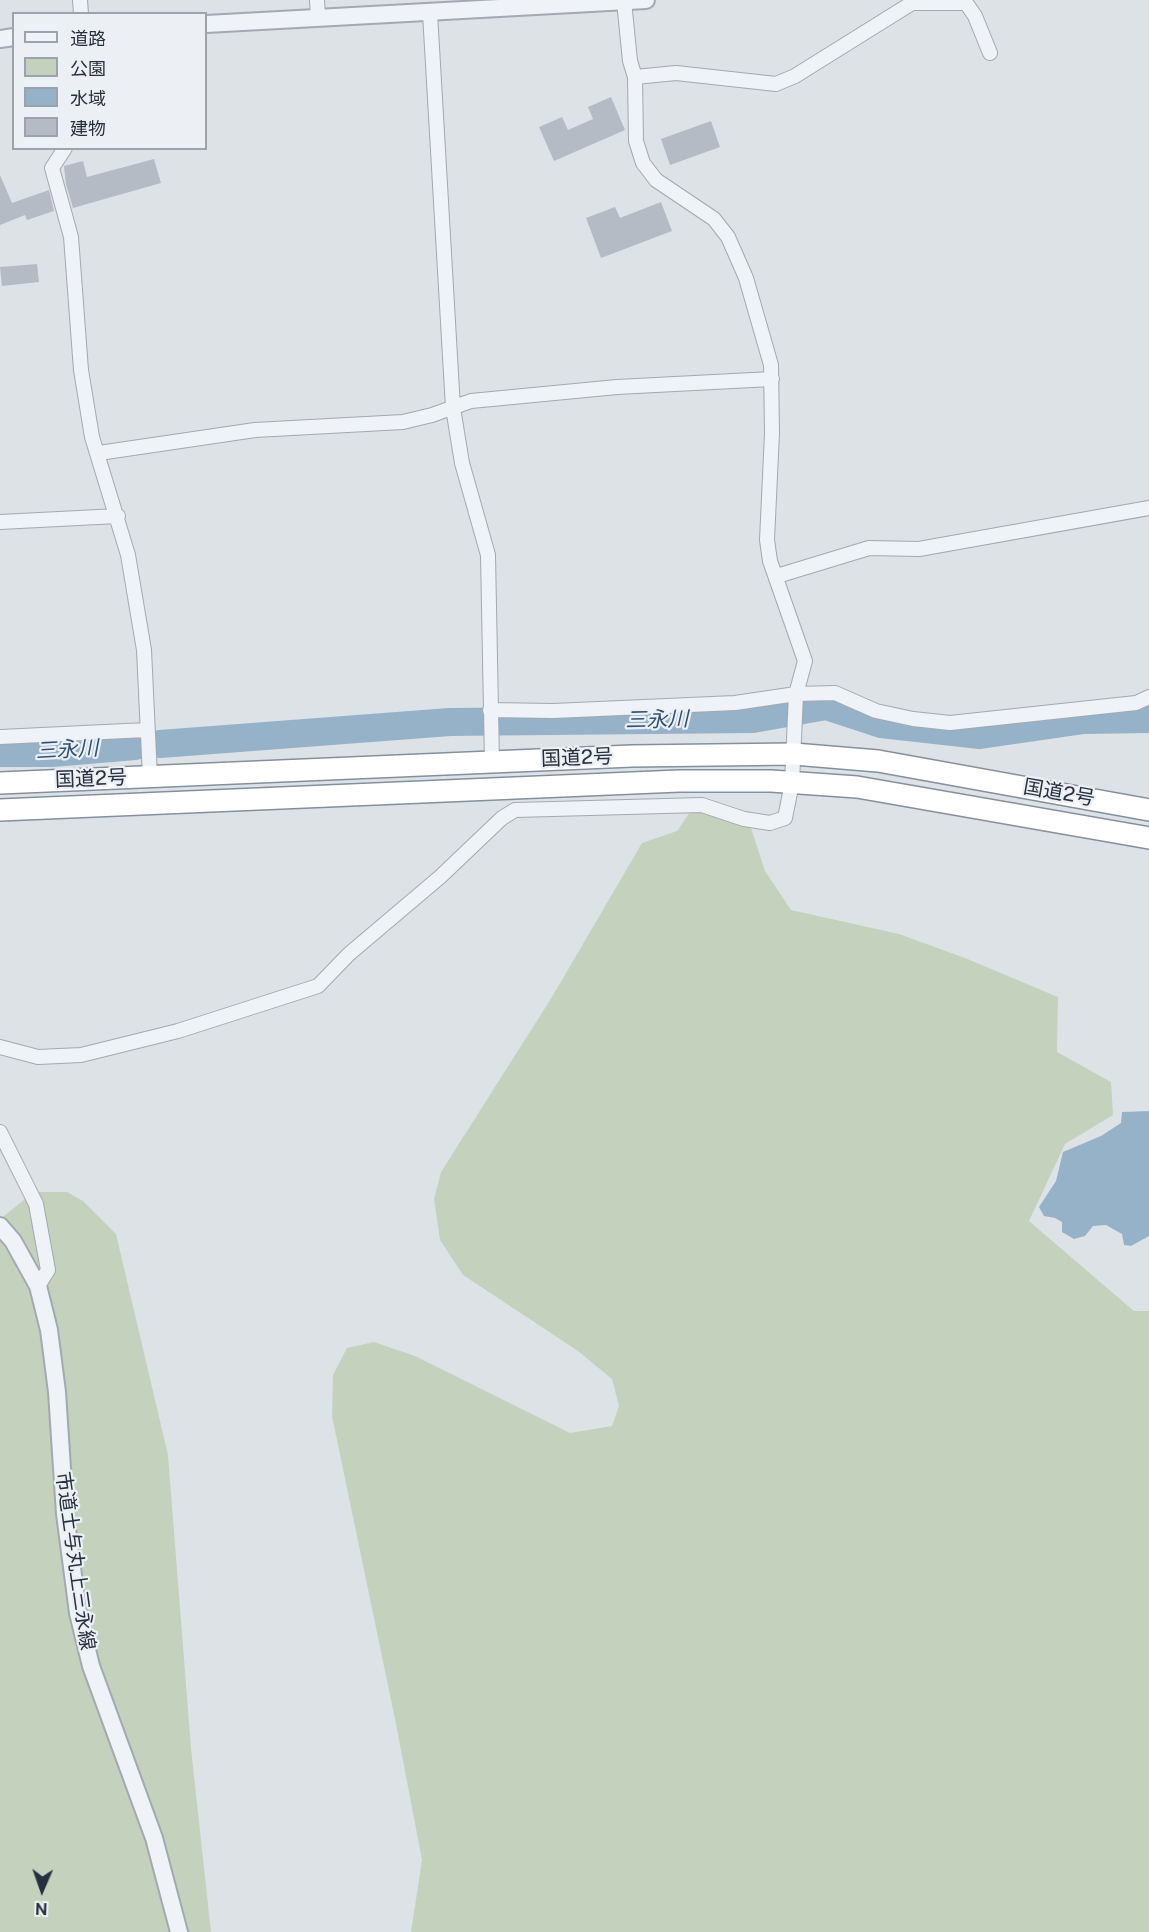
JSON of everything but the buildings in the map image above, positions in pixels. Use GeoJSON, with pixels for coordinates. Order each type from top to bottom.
{"type":"FeatureCollection","features":[{"type":"Feature","properties":{"kind":"highway","name":"国道2号"},"geometry":{"type":"LineString","coordinates":[[0,783],[150,777],[492,752],[794,744],[1149,810]]}},
{"type":"Feature","properties":{"kind":"highway","name":"国道2号"},"geometry":{"type":"LineString","coordinates":[[0,810],[680,782],[792,783],[857,787],[1149,838]]}},
{"type":"Feature","properties":{"kind":"street"},"geometry":{"type":"LineString","coordinates":[[317,0],[318,18]]}},
{"type":"Feature","properties":{"kind":"street"},"geometry":{"type":"LineString","coordinates":[[207,24],[430,14],[646,0]]}},
{"type":"Feature","properties":{"kind":"street"},"geometry":{"type":"LineString","coordinates":[[0,1047],[38,1057],[81,1055],[178,1031],[318,986],[349,954],[395,917],[502,818],[515,810],[702,805],[744,819],[770,823],[785,818],[792,783],[796,697],[805,661],[767,540],[771,365],[746,278],[728,237],[714,219],[656,180],[643,163],[636,141],[635,77],[630,61],[624,1]]}},
{"type":"Feature","properties":{"kind":"street"},"geometry":{"type":"LineString","coordinates":[[635,77],[676,73],[776,84],[795,76],[912,1],[966,3],[975,16],[990,53]]}},
{"type":"Feature","properties":{"kind":"street"},"geometry":{"type":"LineString","coordinates":[[430,14],[453,408],[462,462],[488,555],[492,752]]}},
{"type":"Feature","properties":{"kind":"street"},"geometry":{"type":"LineString","coordinates":[[64,150],[52,168],[71,237],[81,370],[92,437],[99,453],[128,555],[144,650],[150,777]]}},
{"type":"Feature","properties":{"kind":"street"},"geometry":{"type":"LineString","coordinates":[[99,453],[255,429],[403,422],[471,401],[617,387],[772,379]]}},
{"type":"Feature","properties":{"kind":"street"},"geometry":{"type":"LineString","coordinates":[[777,576],[870,548],[919,549],[1149,508]]}},
{"type":"Feature","properties":{"kind":"street"},"geometry":{"type":"LineString","coordinates":[[0,522],[118,516]]}},
{"type":"Feature","properties":{"kind":"street"},"geometry":{"type":"LineString","coordinates":[[490,714],[735,703],[835,693],[876,711],[913,719],[950,723],[1136,703],[1149,697]]}},
{"type":"Feature","properties":{"kind":"street"},"geometry":{"type":"LineString","coordinates":[[0,737],[147,730]]}},
{"type":"Feature","properties":{"kind":"street"},"geometry":{"type":"LineString","coordinates":[[0,1132],[36,1204],[48,1270],[38,1286]]}},
{"type":"Feature","properties":{"kind":"street","name":"市道土与丸上三永線"},"geometry":{"type":"LineString","coordinates":[[0,1226],[13,1241],[38,1286],[49,1330],[65,1514],[78,1613],[91,1666],[154,1838],[179,1932]]}},
{"type":"Feature","properties":{"kind":"green space"},"geometry":{"type":"Polygon","coordinates":[[[692,809],[751,828],[765,871],[791,910],[899,934],[965,958],[1058,997],[1057,1052],[1111,1082],[1113,1115],[1065,1144],[1029,1221],[1134,1311],[1149,1311],[1149,1932],[411,1932],[422,1860],[332,1416],[333,1375],[347,1348],[374,1342],[415,1356],[570,1433],[612,1426],[619,1406],[612,1379],[578,1351],[463,1275],[440,1240],[434,1199],[441,1172],[552,997],[642,843],[677,831],[692,809]]]}},
{"type":"Feature","properties":{"kind":"green space"},"geometry":{"type":"Polygon","coordinates":[[[34,1192],[67,1192],[83,1201],[116,1234],[168,1455],[191,1748],[211,1932],[0,1932],[0,1219],[34,1192]]]}},
{"type":"Feature","properties":{"kind":"water"},"geometry":{"type":"Polygon","coordinates":[[[1149,1111],[1149,1236],[1131,1246],[1124,1245],[1122,1234],[1106,1225],[1093,1226],[1085,1236],[1074,1239],[1062,1232],[1062,1222],[1044,1216],[1039,1207],[1056,1181],[1063,1152],[1101,1136],[1121,1123],[1122,1112],[1149,1111]]]}},
{"type":"Feature","properties":{"kind":"waterway","name":"三永川"},"geometry":{"type":"LineString","coordinates":[[160,744],[450,722],[753,719],[826,706],[881,724],[980,735],[1084,720],[1149,719]]}},
{"type":"Feature","properties":{"kind":"waterway","name":"三永川"},"geometry":{"type":"LineString","coordinates":[[0,753],[52,753],[135,746]]}}]}
